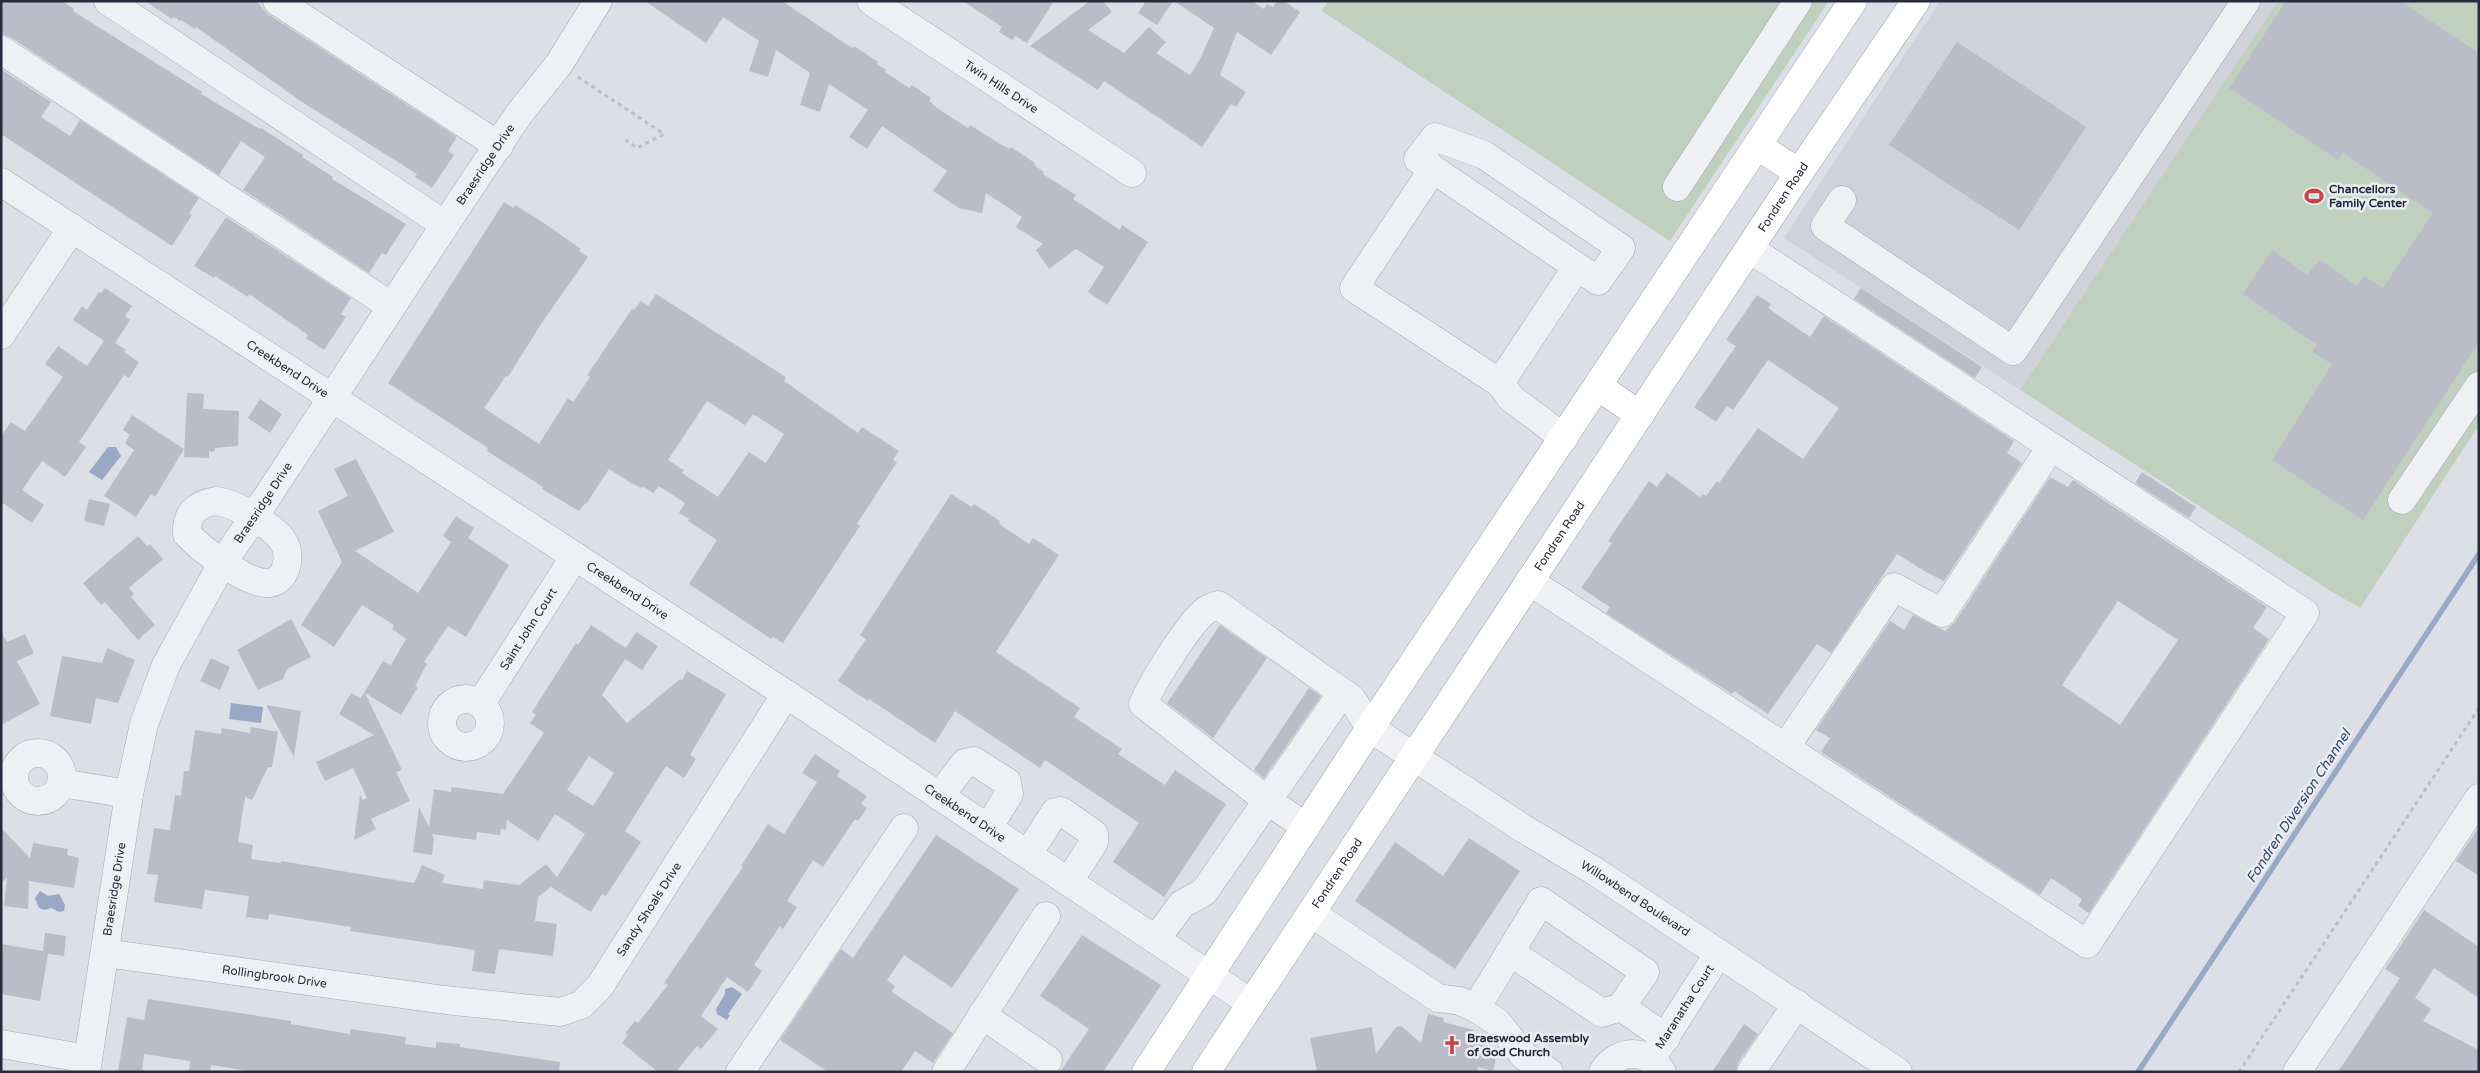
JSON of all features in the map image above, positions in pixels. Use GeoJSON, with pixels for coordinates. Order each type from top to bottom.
{"type":"FeatureCollection","features":[{"type":"Feature","properties":{"kind":"main road"},"geometry":{"type":"LineString","coordinates":[[1146,1072],[1370,728],[1599,387],[1854,1]]}},
{"type":"Feature","properties":{"kind":"main road","name":"Fondren Road"},"geometry":{"type":"LineString","coordinates":[[1206,1072],[1412,756],[1750,249],[1798,173],[1916,1]]}},
{"type":"Feature","properties":{"kind":"main road"},"geometry":{"type":"LineString","coordinates":[[1758,146],[1798,173]]}},
{"type":"Feature","properties":{"kind":"main road"},"geometry":{"type":"LineString","coordinates":[[1599,387],[1640,415]]}},
{"type":"Feature","properties":{"kind":"street"},"geometry":{"type":"LineString","coordinates":[[108,1],[445,225]]}},
{"type":"Feature","properties":{"kind":"street"},"geometry":{"type":"LineString","coordinates":[[277,1],[499,146]]}},
{"type":"Feature","properties":{"kind":"street","name":"Braesridge Drive"},"geometry":{"type":"LineString","coordinates":[[87,1065],[129,794],[144,724],[166,666],[223,562],[519,114],[559,64],[598,1]]}},
{"type":"Feature","properties":{"kind":"street","name":"Twin Hills Drive"},"geometry":{"type":"LineString","coordinates":[[871,1],[1132,173]]}},
{"type":"Feature","properties":{"kind":"street"},"geometry":{"type":"LineString","coordinates":[[1677,187],[1798,1]]}},
{"type":"Feature","properties":{"kind":"street"},"geometry":{"type":"LineString","coordinates":[[1842,200],[1825,226],[2013,351],[2246,1]]}},
{"type":"Feature","properties":{"kind":"street"},"geometry":{"type":"LineString","coordinates":[[1,50],[391,306]]}},
{"type":"Feature","properties":{"kind":"street"},"geometry":{"type":"LineString","coordinates":[[1435,137],[1484,155],[1622,248],[1598,282],[1433,169],[1418,159],[1435,137]]}},
{"type":"Feature","properties":{"kind":"street"},"geometry":{"type":"LineString","coordinates":[[1433,169],[1354,288],[1500,383],[1511,398],[1564,438]]}},
{"type":"Feature","properties":{"kind":"street","name":"Creekbend Drive"},"geometry":{"type":"LineString","coordinates":[[1,182],[786,694],[1251,1003]]}},
{"type":"Feature","properties":{"kind":"street"},"geometry":{"type":"LineString","coordinates":[[1,335],[72,228]]}},
{"type":"Feature","properties":{"kind":"street"},"geometry":{"type":"LineString","coordinates":[[1529,581],[2087,944],[2305,613],[1750,249]]}},
{"type":"Feature","properties":{"kind":"street"},"geometry":{"type":"LineString","coordinates":[[1500,383],[1577,267]]}},
{"type":"Feature","properties":{"kind":"street"},"geometry":{"type":"LineString","coordinates":[[2402,500],[2479,386]]}},
{"type":"Feature","properties":{"kind":"street"},"geometry":{"type":"LineString","coordinates":[[1784,748],[1894,587],[1942,613],[2051,448]]}},
{"type":"Feature","properties":{"kind":"street"},"geometry":{"type":"LineString","coordinates":[[216,501],[230,503],[254,517],[271,529],[283,541],[288,555],[285,570],[279,580],[266,584],[251,579],[223,562],[197,544],[187,534],[186,522],[192,512],[203,503],[216,501]]}},
{"type":"Feature","properties":{"kind":"street","name":"Saint John Court"},"geometry":{"type":"LineString","coordinates":[[481,703],[575,556]]}},
{"type":"Feature","properties":{"kind":"street"},"geometry":{"type":"LineString","coordinates":[[1306,827],[1268,801],[1143,704],[1158,675],[1194,622],[1204,612],[1218,605],[1352,699],[1370,728]]}},
{"type":"Feature","properties":{"kind":"street"},"geometry":{"type":"LineString","coordinates":[[1156,939],[1182,904],[1204,892],[1342,693]]}},
{"type":"Feature","properties":{"kind":"street","name":"Sandy Shoals Drive"},"geometry":{"type":"LineString","coordinates":[[445,1000],[560,1012],[581,1005],[600,986],[786,694]]}},
{"type":"Feature","properties":{"kind":"street","name":"Willowbend Boulevard"},"geometry":{"type":"LineString","coordinates":[[1370,728],[1797,1004],[1887,1069]]}},
{"type":"Feature","properties":{"kind":"street"},"geometry":{"type":"LineString","coordinates":[[939,796],[965,763],[974,761],[1008,782],[1009,794],[988,828]]}},
{"type":"Feature","properties":{"kind":"street"},"geometry":{"type":"LineString","coordinates":[[61,783],[129,794]]}},
{"type":"Feature","properties":{"kind":"street"},"geometry":{"type":"LineString","coordinates":[[2297,1072],[2479,798]]}},
{"type":"Feature","properties":{"kind":"street"},"geometry":{"type":"LineString","coordinates":[[1028,854],[1055,812],[1061,811],[1094,834],[1094,842],[1069,881]]}},
{"type":"Feature","properties":{"kind":"street"},"geometry":{"type":"LineString","coordinates":[[749,1069],[904,828]]}},
{"type":"Feature","properties":{"kind":"street"},"geometry":{"type":"LineString","coordinates":[[1476,1008],[1510,952],[1541,901],[1645,972],[1621,1007],[1602,1014],[1510,952]]}},
{"type":"Feature","properties":{"kind":"street"},"geometry":{"type":"LineString","coordinates":[[1311,913],[1438,998],[1460,1002],[1476,1008],[1497,1022],[1524,1056],[1549,1072]]}},
{"type":"Feature","properties":{"kind":"street"},"geometry":{"type":"LineString","coordinates":[[946,1072],[1046,916]]}},
{"type":"Feature","properties":{"kind":"street","name":"Rollingbrook Drive"},"geometry":{"type":"LineString","coordinates":[[104,953],[445,1000]]}},
{"type":"Feature","properties":{"kind":"street","name":"Maranatha Court"},"geometry":{"type":"LineString","coordinates":[[1603,1072],[1616,1058],[1625,1054],[1636,1053],[1659,1056],[1719,953]]}},
{"type":"Feature","properties":{"kind":"street"},"geometry":{"type":"LineString","coordinates":[[1751,1072],[1797,1004]]}},
{"type":"Feature","properties":{"kind":"street"},"geometry":{"type":"LineString","coordinates":[[1621,1007],[1659,1056]]}},
{"type":"Feature","properties":{"kind":"street"},"geometry":{"type":"LineString","coordinates":[[982,1016],[1048,1060]]}},
{"type":"Feature","properties":{"kind":"street"},"geometry":{"type":"LineString","coordinates":[[1,1044],[87,1065]]}},
{"type":"Feature","properties":{"kind":"path"},"geometry":{"type":"LineString","coordinates":[[559,64],[664,134],[638,148],[623,138]]}},
{"type":"Feature","properties":{"kind":"path"},"geometry":{"type":"LineString","coordinates":[[2239,1072],[2479,708]]}},
{"type":"Feature","properties":{"kind":"shaded area"},"geometry":{"type":"Polygon","coordinates":[[[1940,1],[2278,1],[2020,390],[1784,238],[1940,1]]]}},
{"type":"Feature","properties":{"kind":"green space"},"geometry":{"type":"Polygon","coordinates":[[[1328,1],[1829,1],[1670,241],[1322,11],[1328,1]]]}},
{"type":"Feature","properties":{"kind":"green space","name":"Chancellors Family Center"},"geometry":{"type":"Polygon","coordinates":[[[2278,1],[2479,1],[2479,425],[2360,608],[2329,590],[2020,390],[2278,1]]]}},
{"type":"Feature","properties":{"kind":"water"},"geometry":{"type":"Polygon","coordinates":[[[108,447],[116,447],[121,456],[102,480],[89,472],[108,447]]]}},
{"type":"Feature","properties":{"kind":"water"},"geometry":{"type":"Polygon","coordinates":[[[231,703],[263,707],[261,723],[229,719],[231,703]]]}},
{"type":"Feature","properties":{"kind":"water"},"geometry":{"type":"Polygon","coordinates":[[[40,891],[48,896],[59,894],[65,905],[64,911],[59,912],[51,908],[44,910],[39,908],[35,898],[40,891]]]}},
{"type":"Feature","properties":{"kind":"water"},"geometry":{"type":"Polygon","coordinates":[[[732,987],[742,994],[728,1014],[730,1015],[727,1020],[717,1014],[716,1009],[725,994],[725,989],[732,987]]]}},
{"type":"Feature","properties":{"kind":"building"},"geometry":{"type":"Polygon","coordinates":[[[1,1],[62,1],[74,9],[73,11],[202,92],[201,94],[261,128],[303,155],[302,157],[333,177],[332,179],[406,224],[386,255],[382,253],[369,273],[243,190],[265,157],[241,141],[219,175],[10,37],[1,34],[1,1]]]}},
{"type":"Feature","properties":{"kind":"building"},"geometry":{"type":"Polygon","coordinates":[[[145,1],[256,1],[268,14],[457,137],[448,151],[454,155],[432,188],[415,177],[417,174],[302,102],[196,27],[195,29],[174,17],[172,19],[145,1]]]}},
{"type":"Feature","properties":{"kind":"building"},"geometry":{"type":"Polygon","coordinates":[[[645,1],[782,1],[843,42],[853,48],[854,46],[878,62],[877,64],[886,70],[885,72],[909,88],[912,85],[931,98],[929,101],[937,108],[968,128],[970,125],[1000,144],[1010,149],[1011,147],[1035,163],[1034,165],[1044,172],[1043,174],[1076,195],[1073,199],[1120,230],[1122,225],[1148,242],[1107,305],[1088,292],[1104,267],[1076,249],[1049,269],[1036,250],[1043,244],[1016,227],[1022,217],[986,193],[982,213],[959,208],[933,191],[947,171],[882,126],[867,149],[849,137],[868,110],[829,84],[820,112],[800,105],[810,73],[776,50],[768,77],[749,71],[759,41],[723,17],[706,43],[645,1]]]}},
{"type":"Feature","properties":{"kind":"building"},"geometry":{"type":"Polygon","coordinates":[[[963,1],[1054,1],[1027,43],[1015,36],[1012,40],[999,32],[1002,27],[963,1]]]}},
{"type":"Feature","properties":{"kind":"building"},"geometry":{"type":"Polygon","coordinates":[[[1090,1],[1103,1],[1112,12],[1088,30],[1124,53],[1149,27],[1166,42],[1156,53],[1190,75],[1200,59],[1214,28],[1174,1],[1252,1],[1264,9],[1267,4],[1273,7],[1277,1],[1284,1],[1300,12],[1271,55],[1237,32],[1220,75],[1246,92],[1236,107],[1231,104],[1202,147],[1104,81],[1098,90],[1030,46],[1090,1]]]}},
{"type":"Feature","properties":{"kind":"building"},"geometry":{"type":"Polygon","coordinates":[[[1146,1],[1173,1],[1157,25],[1138,13],[1146,1]]]}},
{"type":"Feature","properties":{"kind":"building"},"geometry":{"type":"Polygon","coordinates":[[[2286,1],[2400,1],[2479,53],[2479,342],[2363,520],[2272,460],[2332,364],[2312,352],[2317,345],[2243,294],[2272,250],[2307,275],[2320,260],[2357,286],[2364,276],[2383,288],[2433,213],[2343,153],[2338,160],[2229,88],[2286,1]]]}},
{"type":"Feature","properties":{"kind":"building"},"geometry":{"type":"Polygon","coordinates":[[[1957,42],[2086,127],[2019,230],[1889,145],[1957,42]]]}},
{"type":"Feature","properties":{"kind":"building"},"geometry":{"type":"Polygon","coordinates":[[[1,69],[51,102],[41,117],[70,136],[80,120],[199,198],[189,213],[192,215],[172,246],[1,134],[1,69]]]}},
{"type":"Feature","properties":{"kind":"building"},"geometry":{"type":"Polygon","coordinates":[[[504,202],[513,208],[515,205],[541,221],[581,249],[579,251],[588,257],[541,324],[508,377],[506,376],[484,408],[539,444],[568,398],[573,402],[590,377],[587,375],[632,309],[634,310],[641,301],[648,306],[656,294],[786,377],[784,381],[858,433],[862,427],[899,451],[893,460],[897,462],[857,524],[860,526],[783,643],[773,637],[771,639],[689,584],[717,540],[679,513],[685,503],[659,486],[653,493],[643,486],[642,488],[631,483],[609,469],[586,504],[579,511],[542,489],[543,487],[487,451],[488,448],[388,383],[504,202]],[[707,401],[668,460],[684,470],[682,473],[718,497],[749,452],[766,463],[784,434],[753,414],[745,425],[707,401]]]}},
{"type":"Feature","properties":{"kind":"building"},"geometry":{"type":"Polygon","coordinates":[[[226,217],[351,298],[341,314],[346,317],[324,350],[306,338],[308,335],[249,294],[248,297],[215,276],[214,278],[194,266],[226,217]]]}},
{"type":"Feature","properties":{"kind":"building"},"geometry":{"type":"Polygon","coordinates":[[[105,288],[132,306],[125,316],[130,320],[115,343],[139,362],[129,378],[124,375],[79,442],[86,447],[65,477],[42,461],[22,490],[44,505],[32,523],[1,502],[1,436],[11,422],[25,431],[63,377],[45,364],[58,346],[87,366],[104,341],[73,320],[82,306],[87,310],[99,292],[101,293],[105,288]]]}},
{"type":"Feature","properties":{"kind":"building"},"geometry":{"type":"Polygon","coordinates":[[[1861,288],[1982,367],[1975,378],[1854,299],[1861,288]]]}},
{"type":"Feature","properties":{"kind":"building"},"geometry":{"type":"Polygon","coordinates":[[[1757,295],[1771,304],[1768,308],[1810,337],[1824,316],[2014,441],[2007,453],[2022,463],[1944,581],[1897,554],[1831,653],[1817,644],[1768,714],[1734,691],[1732,694],[1606,613],[1610,607],[1581,588],[1612,543],[1608,541],[1649,481],[1657,487],[1667,473],[1700,497],[1703,494],[1706,496],[1717,481],[1719,483],[1758,428],[1803,459],[1839,408],[1768,360],[1733,410],[1727,406],[1716,422],[1694,407],[1736,346],[1726,340],[1757,295]]]}},
{"type":"Feature","properties":{"kind":"building"},"geometry":{"type":"Polygon","coordinates":[[[187,393],[204,394],[203,409],[239,411],[238,446],[215,448],[214,452],[209,451],[209,458],[184,457],[187,393]]]}},
{"type":"Feature","properties":{"kind":"building"},"geometry":{"type":"Polygon","coordinates":[[[260,399],[282,414],[270,433],[248,418],[260,399]]]}},
{"type":"Feature","properties":{"kind":"building"},"geometry":{"type":"Polygon","coordinates":[[[132,415],[184,449],[155,497],[151,494],[136,517],[104,496],[134,450],[125,443],[130,435],[123,430],[132,415]]]}},
{"type":"Feature","properties":{"kind":"building"},"geometry":{"type":"Polygon","coordinates":[[[356,459],[394,532],[355,551],[418,593],[451,542],[443,536],[456,516],[474,528],[468,538],[509,565],[466,637],[448,626],[424,662],[427,664],[415,686],[418,687],[401,715],[365,693],[402,770],[396,772],[410,801],[371,819],[376,829],[354,840],[360,795],[363,800],[367,798],[353,768],[325,781],[316,762],[374,735],[339,714],[351,693],[361,698],[383,661],[391,665],[406,639],[392,629],[394,625],[362,605],[334,647],[301,625],[342,562],[318,511],[348,496],[334,469],[356,459]]]}},
{"type":"Feature","properties":{"kind":"building"},"geometry":{"type":"Polygon","coordinates":[[[2142,472],[2196,507],[2189,518],[2135,483],[2142,472]]]}},
{"type":"Feature","properties":{"kind":"building"},"geometry":{"type":"Polygon","coordinates":[[[2050,477],[2068,487],[2073,480],[2267,607],[2253,628],[2269,639],[2089,913],[2078,906],[2082,899],[2051,878],[2040,895],[1821,752],[1830,738],[1816,730],[1890,621],[1904,630],[1913,615],[1945,631],[1955,622],[2050,477]],[[2118,601],[2062,685],[2120,725],[2178,640],[2118,601]]]}},
{"type":"Feature","properties":{"kind":"building"},"geometry":{"type":"Polygon","coordinates":[[[951,494],[972,507],[974,504],[1000,521],[999,524],[1029,544],[1033,538],[1059,555],[996,652],[1080,708],[1074,717],[1122,749],[1118,754],[1165,785],[1175,770],[1226,804],[1164,897],[1113,862],[1139,823],[1045,760],[1040,768],[955,711],[935,743],[869,699],[868,701],[838,681],[866,639],[860,635],[951,494]]]}},
{"type":"Feature","properties":{"kind":"building"},"geometry":{"type":"Polygon","coordinates":[[[89,499],[110,504],[104,526],[84,521],[89,499]]]}},
{"type":"Feature","properties":{"kind":"building"},"geometry":{"type":"Polygon","coordinates":[[[138,536],[147,546],[150,544],[163,559],[129,588],[134,594],[131,597],[155,625],[138,640],[105,602],[101,605],[83,583],[138,536]]]}},
{"type":"Feature","properties":{"kind":"building"},"geometry":{"type":"Polygon","coordinates":[[[291,619],[311,657],[287,669],[283,679],[258,690],[237,650],[291,619]]]}},
{"type":"Feature","properties":{"kind":"building"},"geometry":{"type":"Polygon","coordinates":[[[591,625],[626,648],[636,632],[658,646],[642,670],[625,659],[602,695],[627,723],[680,679],[682,680],[687,671],[726,694],[690,755],[696,759],[684,778],[666,766],[625,831],[641,842],[606,896],[602,894],[591,912],[551,887],[538,897],[535,921],[557,924],[553,956],[499,949],[495,974],[472,971],[475,950],[350,931],[351,927],[269,914],[268,920],[246,917],[249,896],[205,890],[202,909],[154,902],[158,875],[147,874],[154,828],[170,830],[175,795],[181,796],[184,771],[189,771],[195,730],[221,734],[222,728],[250,733],[251,727],[278,732],[272,767],[268,767],[252,800],[245,797],[238,842],[253,845],[251,859],[281,863],[281,861],[414,883],[422,865],[445,875],[442,883],[483,889],[484,880],[519,885],[546,864],[557,877],[585,834],[555,814],[538,841],[507,820],[506,830],[501,829],[500,835],[477,832],[476,840],[432,834],[434,839],[432,855],[413,852],[419,807],[429,827],[434,789],[451,792],[452,787],[503,794],[544,733],[530,723],[536,715],[532,712],[576,643],[578,645],[591,625]],[[589,756],[567,790],[593,806],[614,773],[589,756]]]}},
{"type":"Feature","properties":{"kind":"building"},"geometry":{"type":"Polygon","coordinates":[[[1220,625],[1267,658],[1213,738],[1167,703],[1220,625]]]}},
{"type":"Feature","properties":{"kind":"building"},"geometry":{"type":"Polygon","coordinates":[[[1,632],[7,642],[25,634],[34,653],[17,661],[40,704],[1,725],[1,632]]]}},
{"type":"Feature","properties":{"kind":"building"},"geometry":{"type":"Polygon","coordinates":[[[107,648],[135,660],[118,703],[96,698],[91,724],[50,716],[62,656],[102,663],[107,648]]]}},
{"type":"Feature","properties":{"kind":"building"},"geometry":{"type":"Polygon","coordinates":[[[211,658],[230,667],[220,690],[200,681],[211,658]]]}},
{"type":"Feature","properties":{"kind":"building"},"geometry":{"type":"Polygon","coordinates":[[[1309,688],[1321,696],[1264,778],[1254,770],[1309,688]]]}},
{"type":"Feature","properties":{"kind":"building"},"geometry":{"type":"Polygon","coordinates":[[[266,705],[301,711],[294,757],[266,705]]]}},
{"type":"Feature","properties":{"kind":"building"},"geometry":{"type":"Polygon","coordinates":[[[815,754],[840,771],[837,776],[867,796],[861,804],[867,808],[858,821],[855,819],[823,867],[813,860],[787,901],[797,907],[783,929],[780,926],[754,965],[762,971],[748,992],[727,977],[701,1016],[718,1029],[701,1049],[697,1046],[676,1072],[658,1072],[622,1043],[628,1035],[625,1033],[635,1021],[638,1023],[668,985],[664,983],[743,867],[741,866],[768,824],[784,834],[817,782],[802,773],[815,754]]]}},
{"type":"Feature","properties":{"kind":"building"},"geometry":{"type":"Polygon","coordinates":[[[2479,827],[2479,876],[2456,861],[2479,827]]]}},
{"type":"Feature","properties":{"kind":"building"},"geometry":{"type":"Polygon","coordinates":[[[1,828],[30,858],[33,843],[68,849],[67,855],[79,858],[74,888],[29,881],[28,909],[4,906],[7,878],[1,883],[1,828]]]}},
{"type":"Feature","properties":{"kind":"building"},"geometry":{"type":"Polygon","coordinates":[[[936,835],[1019,889],[952,988],[904,955],[887,980],[895,986],[892,992],[953,1033],[933,1063],[915,1051],[901,1072],[828,1072],[780,1040],[841,949],[853,958],[936,835]]]}},
{"type":"Feature","properties":{"kind":"building"},"geometry":{"type":"Polygon","coordinates":[[[1469,838],[1520,871],[1455,969],[1355,901],[1395,842],[1443,876],[1469,838]]]}},
{"type":"Feature","properties":{"kind":"building"},"geometry":{"type":"Polygon","coordinates":[[[2424,910],[2479,947],[2479,998],[2434,968],[2415,998],[2431,1009],[2423,1021],[2479,1050],[2479,1072],[2338,1072],[2400,978],[2385,969],[2424,910]]]}},
{"type":"Feature","properties":{"kind":"building"},"geometry":{"type":"Polygon","coordinates":[[[45,933],[66,936],[64,956],[48,954],[40,1001],[1,994],[1,944],[43,951],[45,933]]]}},
{"type":"Feature","properties":{"kind":"building"},"geometry":{"type":"Polygon","coordinates":[[[1082,935],[1161,985],[1103,1072],[1060,1072],[1089,1029],[1040,996],[1082,935]]]}},
{"type":"Feature","properties":{"kind":"building"},"geometry":{"type":"Polygon","coordinates":[[[148,999],[291,1021],[291,1024],[350,1034],[350,1029],[406,1037],[405,1044],[436,1048],[436,1042],[460,1044],[460,1047],[560,1062],[559,1072],[256,1072],[211,1065],[210,1072],[189,1072],[190,1061],[144,1054],[142,1072],[118,1072],[127,1017],[144,1020],[148,999]]]}},
{"type":"Feature","properties":{"kind":"building","name":"Braeswood Assembly of God Church"},"geometry":{"type":"Polygon","coordinates":[[[1428,1014],[1444,1018],[1443,1022],[1474,1030],[1471,1042],[1498,1049],[1493,1071],[1478,1067],[1476,1072],[1317,1072],[1310,1038],[1372,1027],[1376,1054],[1396,1027],[1401,1026],[1421,1043],[1428,1014]]]}},
{"type":"Feature","properties":{"kind":"building"},"geometry":{"type":"Polygon","coordinates":[[[1744,1024],[1758,1034],[1738,1063],[1736,1072],[1712,1072],[1744,1024]]]}},
{"type":"Feature","properties":{"kind":"waterway","name":"Fondren Diversion Channel"},"geometry":{"type":"LineString","coordinates":[[2138,1072],[2479,554]]}},
{"type":"Feature","properties":{"kind":"place","name":"Chancellors Family Center"},"geometry":{"type":"Point","coordinates":[2314,196]}},
{"type":"Feature","properties":{"kind":"place","name":"Braeswood Assembly of God Church"},"geometry":{"type":"Point","coordinates":[1452,1045]}}]}
